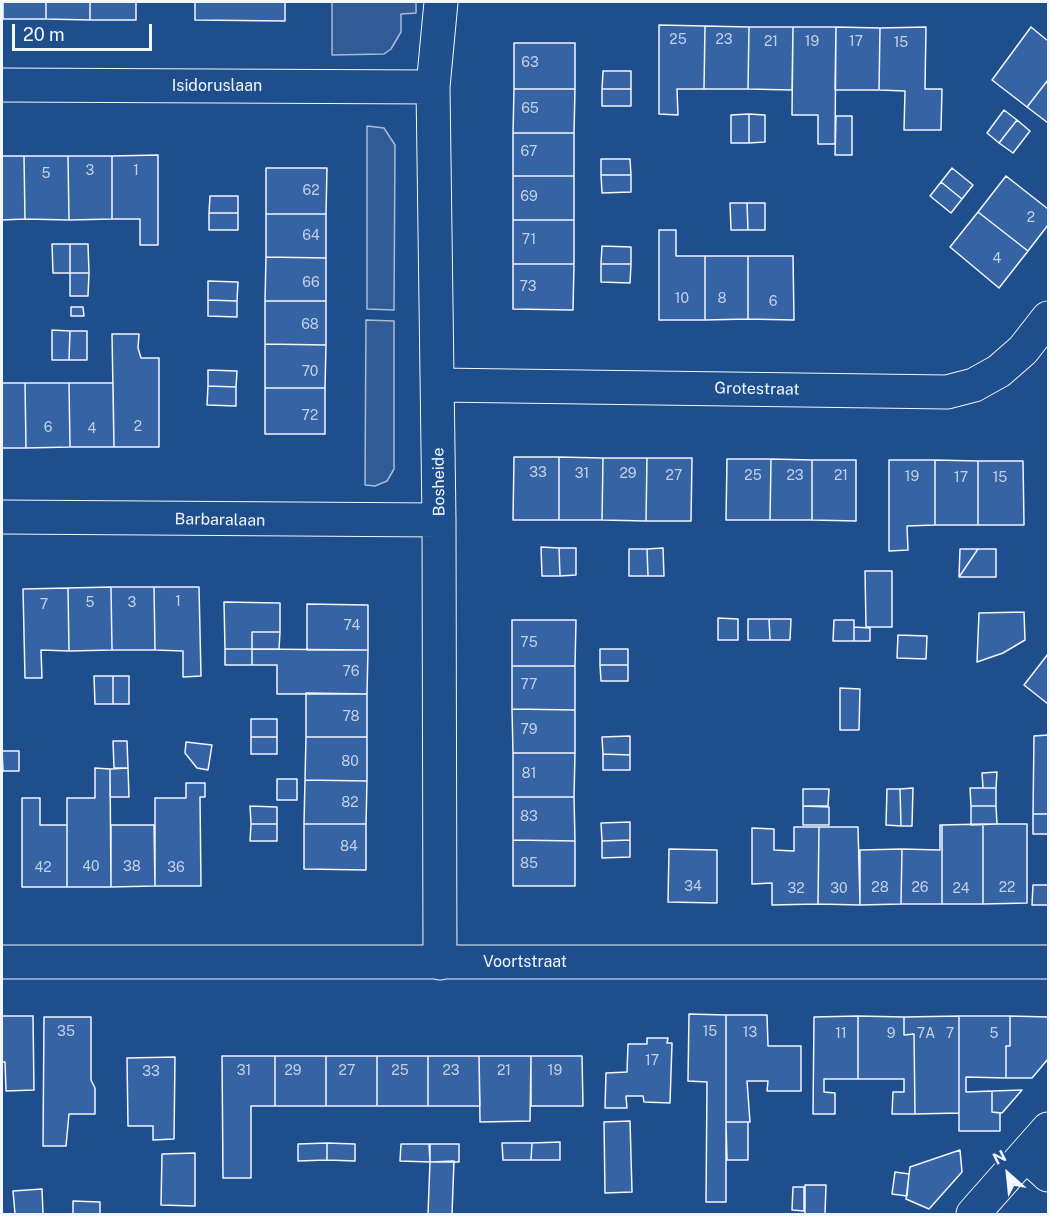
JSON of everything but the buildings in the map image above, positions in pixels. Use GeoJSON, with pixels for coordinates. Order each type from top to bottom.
{"type":"FeatureCollection","features":[{"type":"Feature","properties":{"kind":"street","name":"Bosheide"},"geometry":{"type":"LineString","coordinates":[[440,963],[438,385],[434,313],[433,87],[441,2]]}},
{"type":"Feature","properties":{"kind":"street","name":"Isidoruslaan"},"geometry":{"type":"LineString","coordinates":[[2,85],[433,87]]}},
{"type":"Feature","properties":{"kind":"street","name":"Grotestraat"},"geometry":{"type":"LineString","coordinates":[[438,385],[947,392],[974,385],[999,371],[1023,350],[1048,318]]}},
{"type":"Feature","properties":{"kind":"street","name":"Barbaralaan"},"geometry":{"type":"LineString","coordinates":[[2,518],[439,520]]}},
{"type":"Feature","properties":{"kind":"street","name":"Voortstraat"},"geometry":{"type":"LineString","coordinates":[[2,962],[1048,962]]}},
{"type":"Feature","properties":{"kind":"street"},"geometry":{"type":"LineString","coordinates":[[973,1215],[1037,1165],[1048,1129]]}},
{"type":"Feature","properties":{"kind":"shaded area"},"geometry":{"type":"Polygon","coordinates":[[[332,2],[416,2],[416,13],[401,14],[401,32],[391,49],[384,54],[332,55],[332,2]]]}},
{"type":"Feature","properties":{"kind":"shaded area"},"geometry":{"type":"Polygon","coordinates":[[[367,126],[384,128],[395,145],[394,310],[367,309],[367,126]]]}},
{"type":"Feature","properties":{"kind":"shaded area"},"geometry":{"type":"Polygon","coordinates":[[[366,320],[394,321],[394,469],[387,481],[375,486],[365,485],[366,320]]]}}]}
